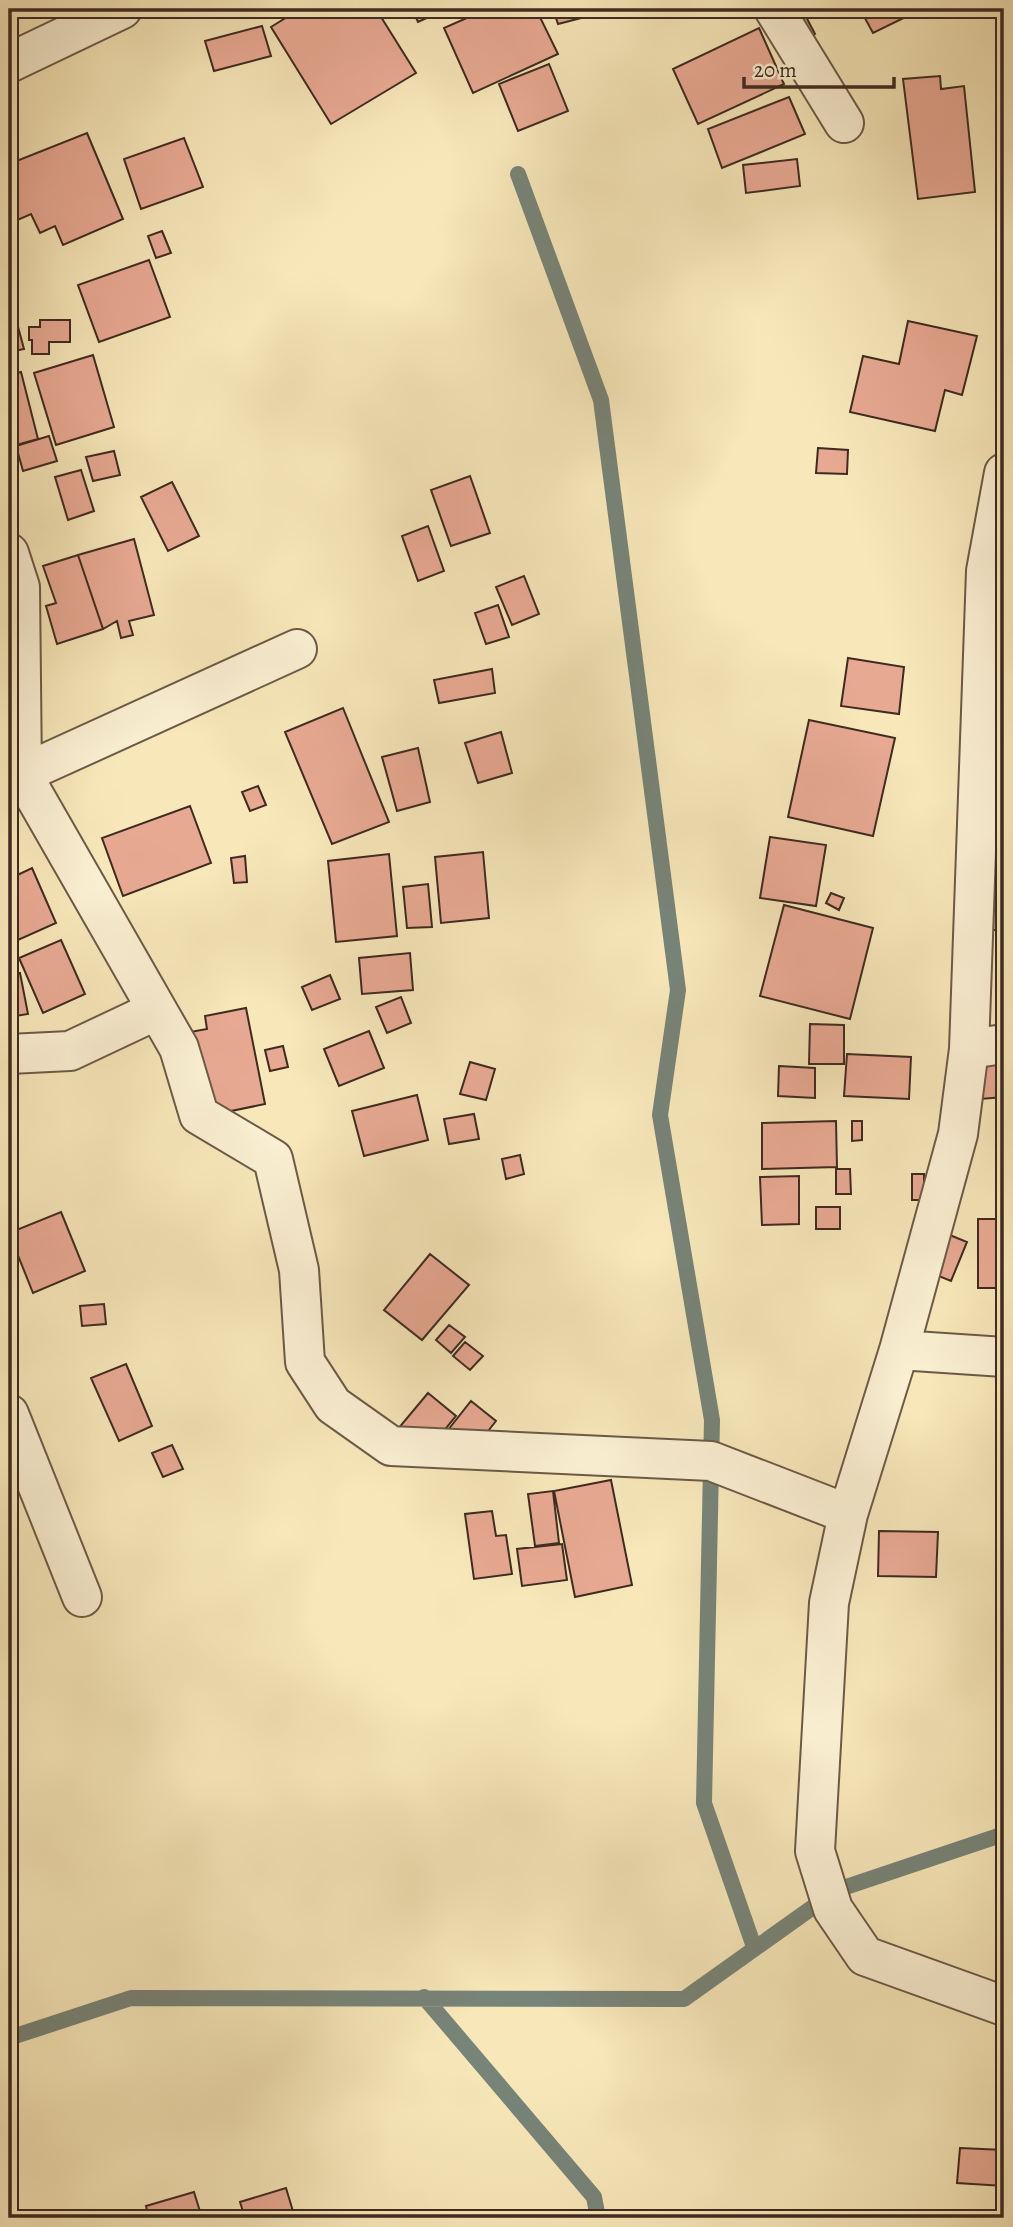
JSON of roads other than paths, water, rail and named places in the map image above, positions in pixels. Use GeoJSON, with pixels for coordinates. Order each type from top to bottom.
{"type":"FeatureCollection","features":[{"type":"Feature","properties":{"kind":"street"},"geometry":{"type":"LineString","coordinates":[[9,63],[122,9]]}},
{"type":"Feature","properties":{"kind":"street"},"geometry":{"type":"LineString","coordinates":[[774,9],[844,123]]}},
{"type":"Feature","properties":{"kind":"street"},"geometry":{"type":"LineString","coordinates":[[1004,473],[986,571],[987,1046],[958,1134],[898,1350],[848,1514],[829,1603],[816,1851],[833,1909],[865,1956],[1004,2006]]}},
{"type":"Feature","properties":{"kind":"street"},"geometry":{"type":"LineString","coordinates":[[9,552],[20,587],[15,776],[179,1048],[199,1115],[273,1159],[299,1270],[305,1362],[333,1405],[391,1446],[710,1461],[848,1514]]}},
{"type":"Feature","properties":{"kind":"street"},"geometry":{"type":"LineString","coordinates":[[15,776],[297,649]]}},
{"type":"Feature","properties":{"kind":"street"},"geometry":{"type":"LineString","coordinates":[[9,1054],[70,1051],[157,1010]]}},
{"type":"Feature","properties":{"kind":"street"},"geometry":{"type":"LineString","coordinates":[[898,1350],[1004,1357]]}},
{"type":"Feature","properties":{"kind":"street"},"geometry":{"type":"LineString","coordinates":[[9,1415],[82,1597]]}},
{"type":"Feature","properties":{"kind":"waterway"},"geometry":{"type":"LineString","coordinates":[[518,174],[601,400],[678,990],[660,1115],[712,1420],[704,1803],[754,1947]]}},
{"type":"Feature","properties":{"kind":"waterway"},"geometry":{"type":"LineString","coordinates":[[9,2038],[131,1998],[684,1999],[837,1890],[1004,1834]]}},
{"type":"Feature","properties":{"kind":"waterway"},"geometry":{"type":"LineString","coordinates":[[424,1997],[594,2197],[598,2218]]}}]}
